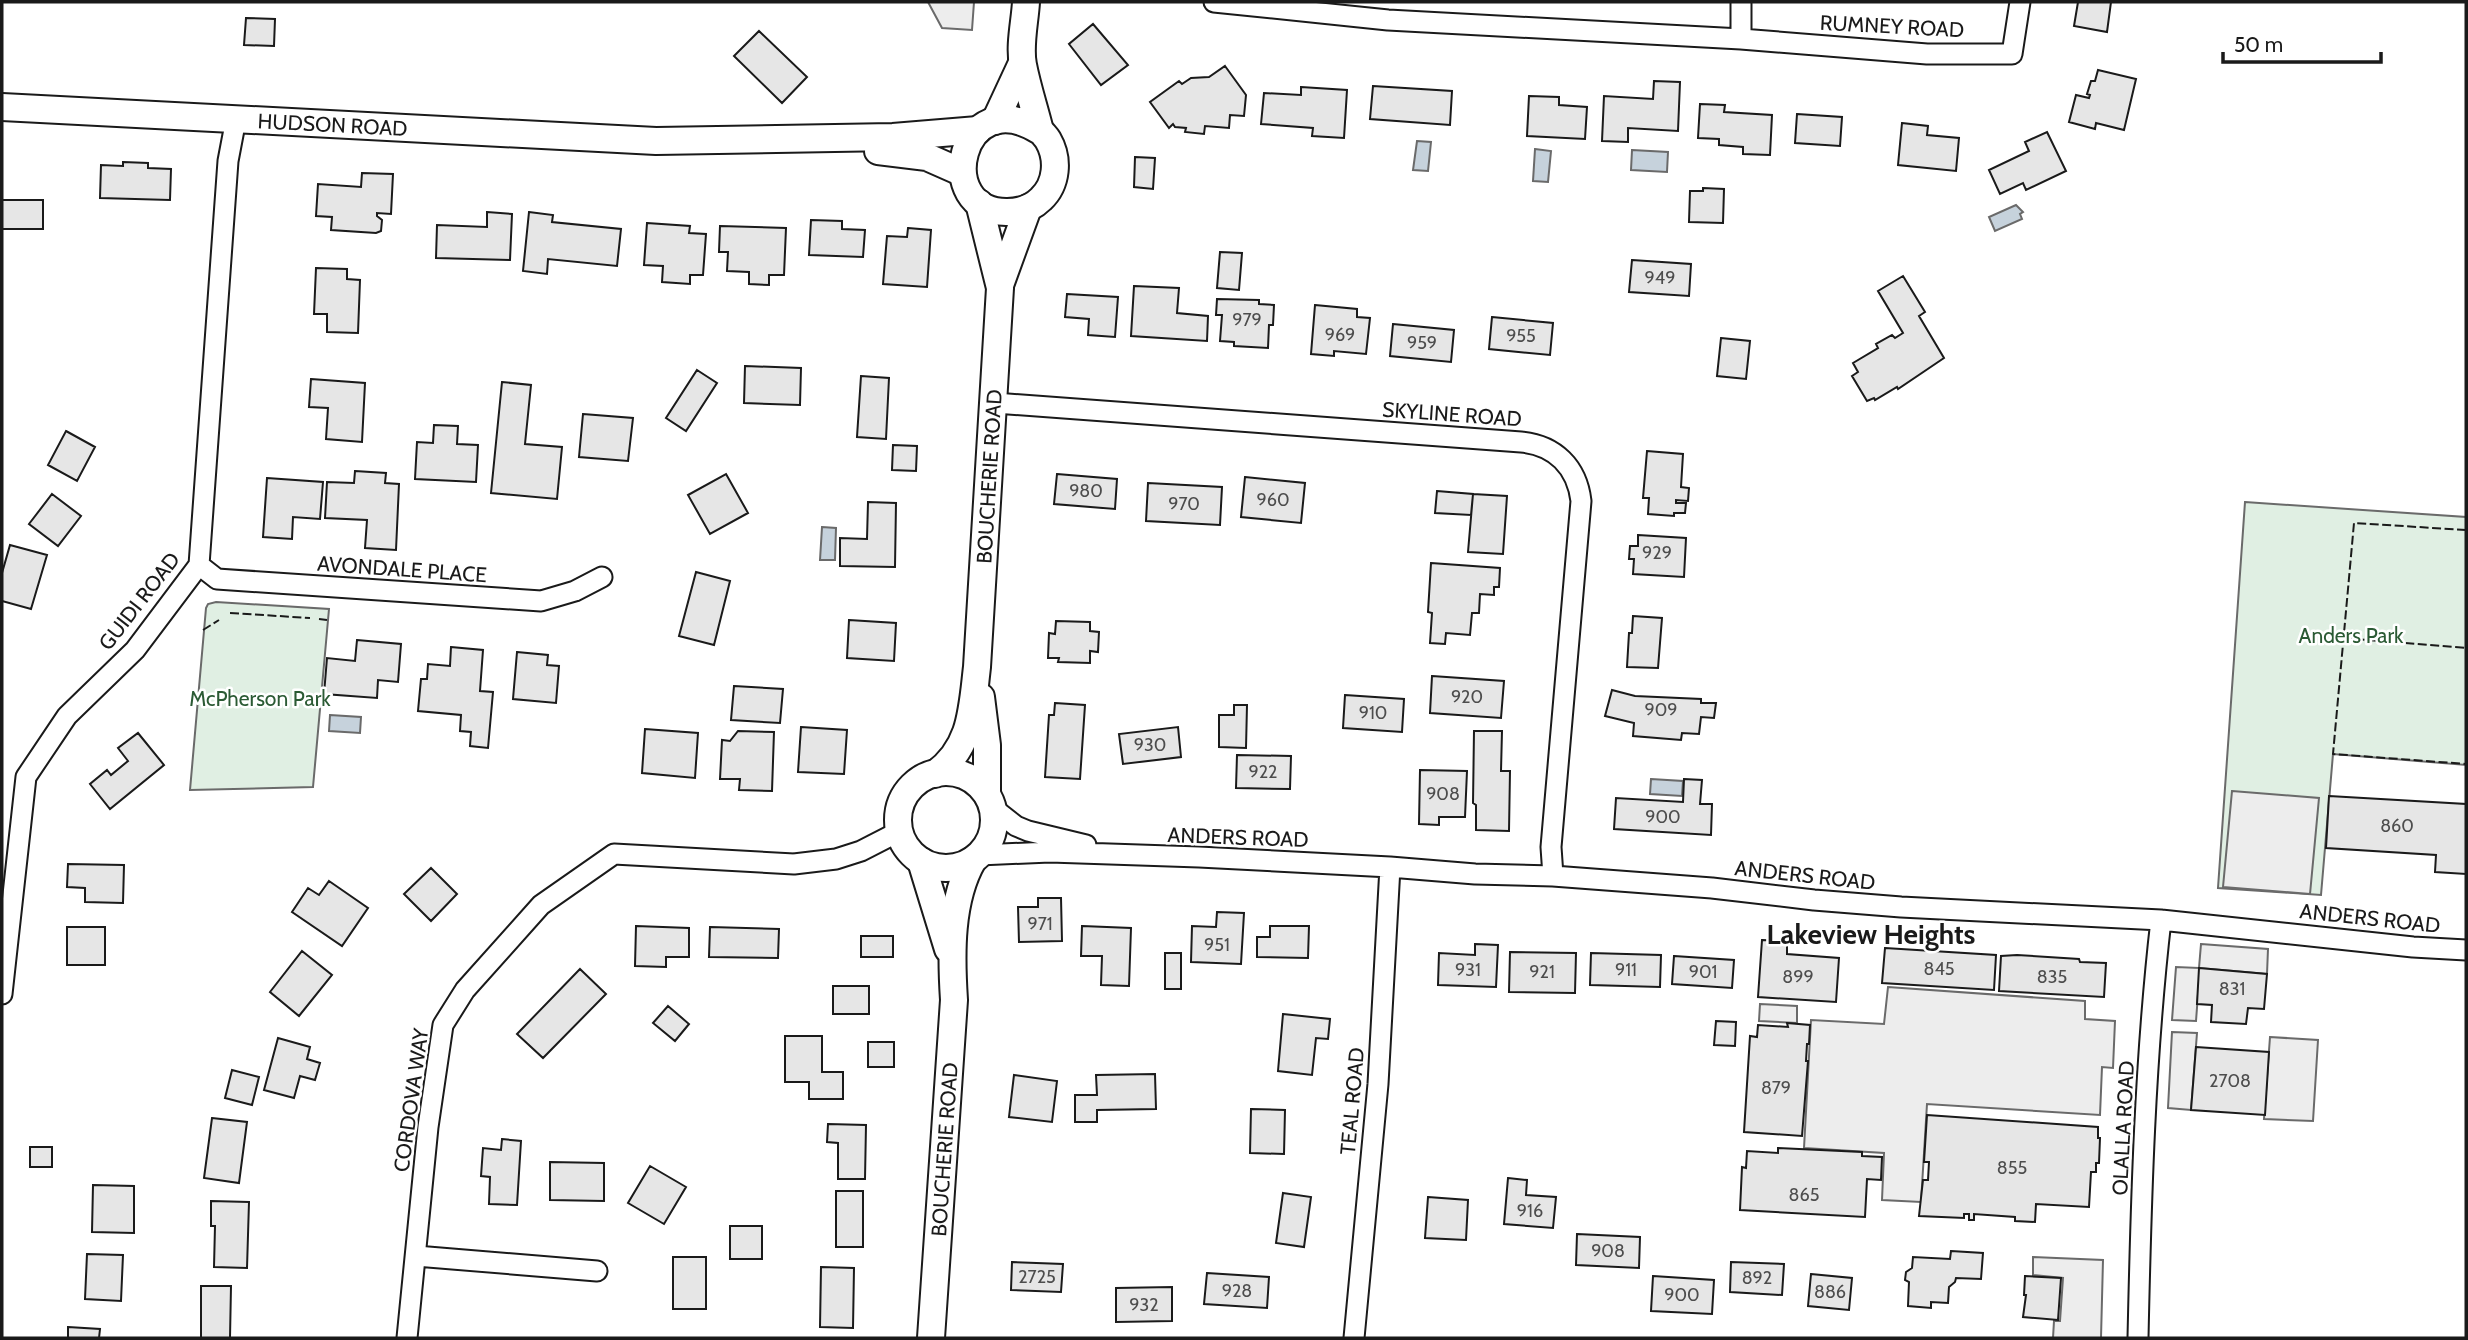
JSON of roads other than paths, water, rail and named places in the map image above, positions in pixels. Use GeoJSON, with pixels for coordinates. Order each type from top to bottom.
{"type":"FeatureCollection","features":[{"type":"Feature","properties":{"kind":"main road","name":"BOUCHERIE ROAD"},"geometry":{"type":"LineString","coordinates":[[1000,285],[1028,208],[1042,199],[1055,174],[1053,152],[1040,131],[1022,63],[1026,2]]}},
{"type":"Feature","properties":{"kind":"main road","name":"BOUCHERIE ROAD"},"geometry":{"type":"LineString","coordinates":[[935,774],[948,764],[964,738],[970,720],[977,667],[995,403],[1000,285],[979,203],[970,193],[961,172],[962,155],[968,142],[986,125],[1022,63]]}},
{"type":"Feature","properties":{"kind":"main road","name":"HUDSON ROAD"},"geometry":{"type":"LineString","coordinates":[[2,107],[894,152],[927,156],[961,172]]}},
{"type":"Feature","properties":{"kind":"main road"},"geometry":{"type":"LineString","coordinates":[[986,125],[1017,120],[1040,131]]}},
{"type":"Feature","properties":{"kind":"main road","name":"HUDSON ROAD"},"geometry":{"type":"LineString","coordinates":[[663,141],[893,137],[986,125]]}},
{"type":"Feature","properties":{"kind":"main road"},"geometry":{"type":"LineString","coordinates":[[979,203],[1003,212],[1028,208]]}},
{"type":"Feature","properties":{"kind":"main road","name":"BOUCHERIE ROAD"},"geometry":{"type":"LineString","coordinates":[[977,667],[987,745],[990,801]]}},
{"type":"Feature","properties":{"kind":"main road"},"geometry":{"type":"LineString","coordinates":[[949,772],[964,775],[977,783],[990,801],[995,821],[993,834],[976,858],[952,867],[930,865],[921,861],[908,848],[900,831],[898,819],[905,795],[923,778],[935,774],[949,772]]}},
{"type":"Feature","properties":{"kind":"main road","name":"BOUCHERIE ROAD"},"geometry":{"type":"LineString","coordinates":[[931,1338],[954,1000],[952,962],[963,877],[976,858]]}},
{"type":"Feature","properties":{"kind":"main road","name":"BOUCHERIE ROAD"},"geometry":{"type":"LineString","coordinates":[[921,861],[952,962]]}},
{"type":"Feature","properties":{"kind":"street","name":"RUMNEY ROAD"},"geometry":{"type":"LineString","coordinates":[[1214,2],[1388,11],[1927,54],[2012,54],[2020,2]]}},
{"type":"Feature","properties":{"kind":"street"},"geometry":{"type":"LineString","coordinates":[[1741,2],[1741,39]]}},
{"type":"Feature","properties":{"kind":"street","name":"GUIDI ROAD"},"geometry":{"type":"LineString","coordinates":[[2,994],[26,776],[67,716],[135,650],[199,565],[228,161],[236,119]]}},
{"type":"Feature","properties":{"kind":"street","name":"SKYLINE ROAD"},"geometry":{"type":"LineString","coordinates":[[995,403],[1521,442],[1541,446],[1559,456],[1572,471],[1581,501],[1551,847],[1553,876]]}},
{"type":"Feature","properties":{"kind":"street","name":"AVONDALE PLACE"},"geometry":{"type":"LineString","coordinates":[[199,565],[217,579],[541,601],[575,592],[602,577]]}},
{"type":"Feature","properties":{"kind":"street","name":"ANDERS ROAD"},"geometry":{"type":"LineString","coordinates":[[990,801],[1016,826],[1028,831],[1138,856]]}},
{"type":"Feature","properties":{"kind":"street","name":"CORDOVA WAY"},"geometry":{"type":"LineString","coordinates":[[407,1338],[428,1127],[443,1025],[465,990],[541,905],[614,854],[794,864],[836,859],[869,847],[900,831]]}},
{"type":"Feature","properties":{"kind":"street","name":"ANDERS ROAD"},"geometry":{"type":"LineString","coordinates":[[976,858],[1050,852],[1553,876],[1712,888],[1876,905],[2161,920],[2413,947],[2466,950]]}},
{"type":"Feature","properties":{"kind":"street","name":"TEAL ROAD"},"geometry":{"type":"LineString","coordinates":[[1354,1338],[1378,1084],[1390,867]]}},
{"type":"Feature","properties":{"kind":"street","name":"OLALLA ROAD"},"geometry":{"type":"LineString","coordinates":[[2138,1338],[2152,1008],[2161,920]]}},
{"type":"Feature","properties":{"kind":"street"},"geometry":{"type":"LineString","coordinates":[[415,1256],[597,1270]]}},
{"type":"Feature","properties":{"kind":"district","name":"Lakeview Heights"},"geometry":{"type":"Point","coordinates":[1871,934]}},
{"type":"Feature","properties":{"kind":"park label","name":"Anders Park"},"geometry":{"type":"Point","coordinates":[2351,635]}},
{"type":"Feature","properties":{"kind":"park label","name":"McPherson Park"},"geometry":{"type":"Point","coordinates":[260,698]}}]}
